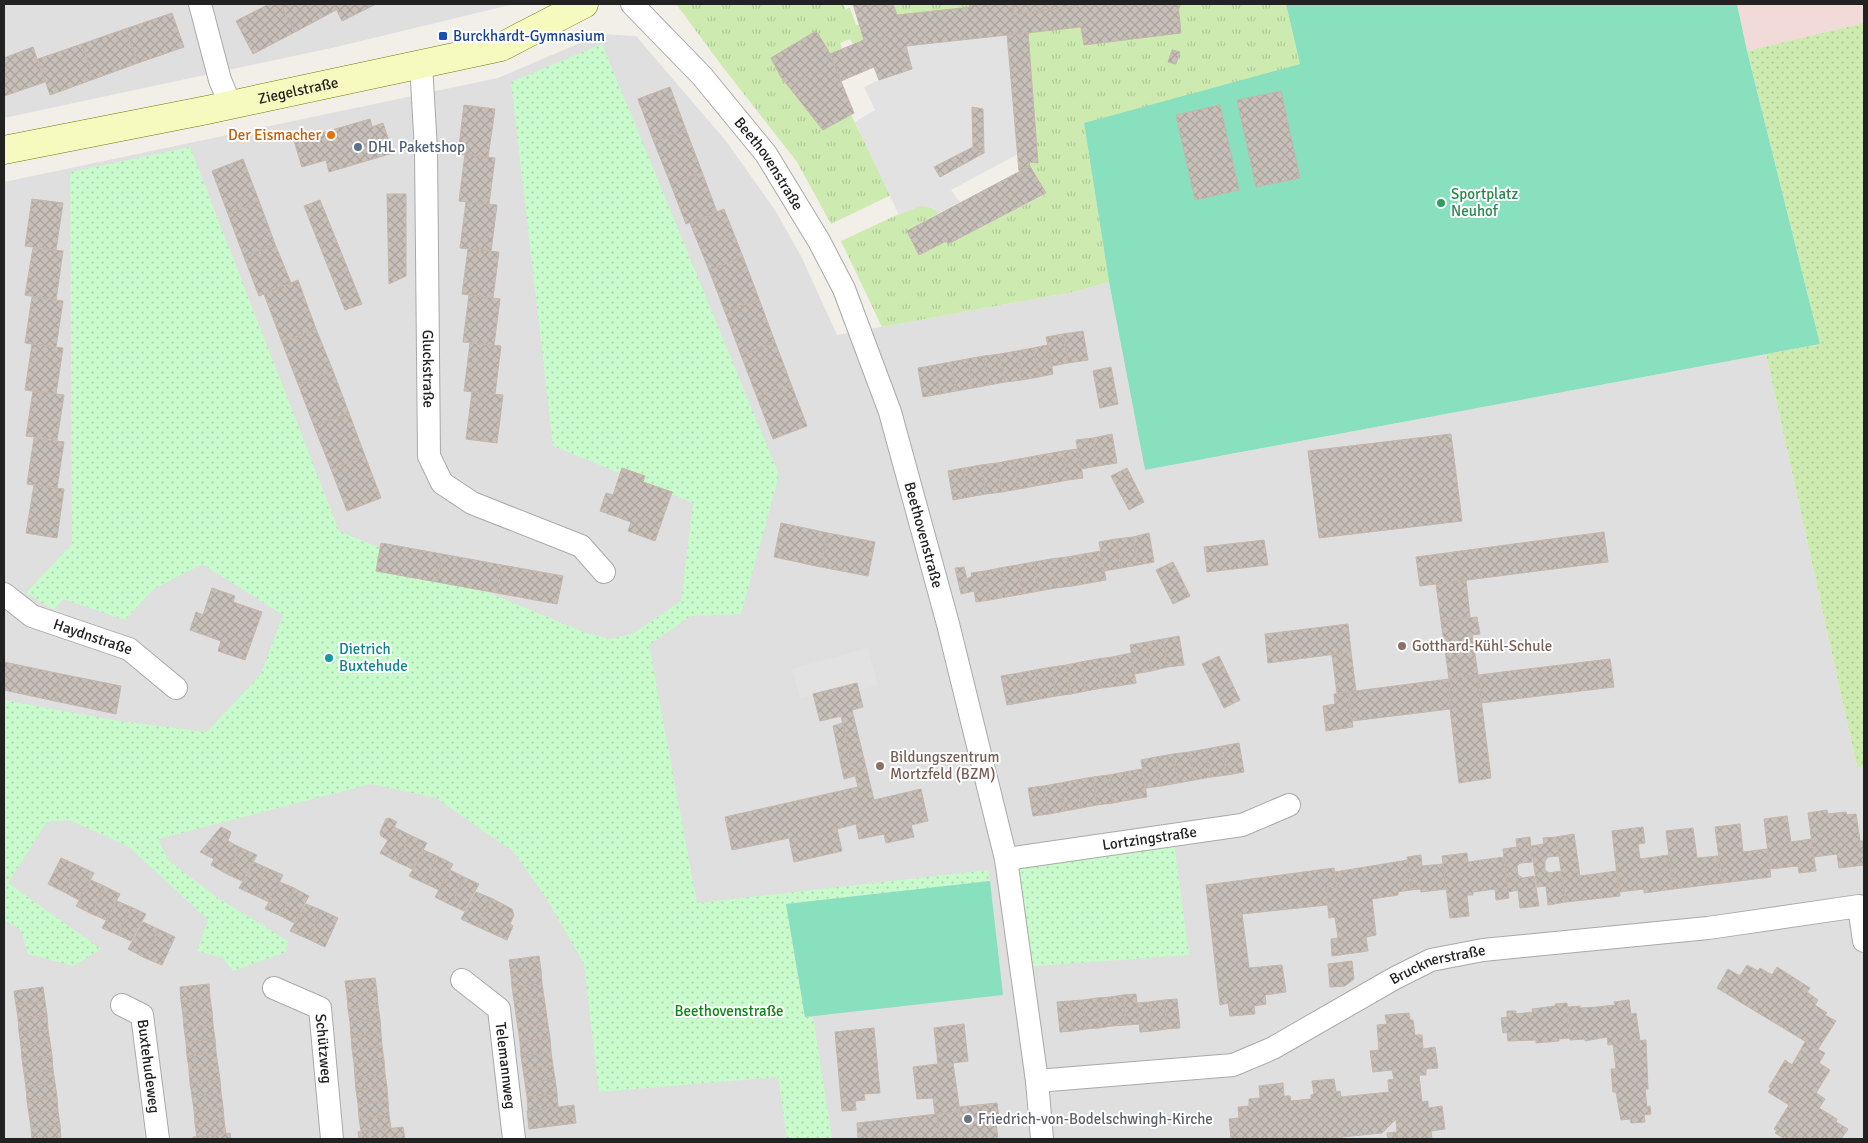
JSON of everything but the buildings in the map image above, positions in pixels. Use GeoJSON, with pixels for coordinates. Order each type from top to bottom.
{"type":"FeatureCollection","features":[{"type":"Feature","properties":{"kind":"main road","name":"Ziegelstraße"},"geometry":{"type":"LineString","coordinates":[[4,150],[501,47],[584,4]]}},
{"type":"Feature","properties":{"kind":"street"},"geometry":{"type":"LineString","coordinates":[[200,4],[220,80],[230,104]]}},
{"type":"Feature","properties":{"kind":"street","name":"Beethovenstraße"},"geometry":{"type":"LineString","coordinates":[[632,4],[702,76],[766,154],[819,241],[844,289],[892,420],[948,624],[1006,859],[1037,1081],[1042,1139]]}},
{"type":"Feature","properties":{"kind":"street","name":"Gluckstraße"},"geometry":{"type":"LineString","coordinates":[[422,64],[426,150],[429,456],[442,483],[472,503],[581,546],[604,572]]}},
{"type":"Feature","properties":{"kind":"street","name":"Haydnstraße"},"geometry":{"type":"LineString","coordinates":[[4,594],[32,616],[129,649],[176,688]]}},
{"type":"Feature","properties":{"kind":"street","name":"Lortzingstraße"},"geometry":{"type":"LineString","coordinates":[[1006,859],[1242,825],[1289,805]]}},
{"type":"Feature","properties":{"kind":"street","name":"Brucknerstraße"},"geometry":{"type":"LineString","coordinates":[[1037,1081],[1233,1065],[1273,1048],[1394,978],[1431,960],[1483,950],[1708,928],[1859,906],[1864,941]]}},
{"type":"Feature","properties":{"kind":"street","name":"Telemannweg"},"geometry":{"type":"LineString","coordinates":[[462,980],[499,1008],[514,1139]]}},
{"type":"Feature","properties":{"kind":"street","name":"Schützweg"},"geometry":{"type":"LineString","coordinates":[[274,988],[320,1008],[332,1139]]}},
{"type":"Feature","properties":{"kind":"street","name":"Buxtehudeweg"},"geometry":{"type":"LineString","coordinates":[[122,1005],[142,1015],[158,1139]]}},
{"type":"Feature","properties":{"kind":"shaded area"},"geometry":{"type":"Polygon","coordinates":[[[4,4],[514,4],[336,47],[4,118],[4,4]]]}},
{"type":"Feature","properties":{"kind":"shaded area"},"geometry":{"type":"Polygon","coordinates":[[[1737,4],[1864,4],[1864,23],[1747,51],[1737,4]]]}},
{"type":"Feature","properties":{"kind":"shaded area"},"geometry":{"type":"Polygon","coordinates":[[[601,34],[636,36],[726,141],[775,210],[802,258],[837,335],[1078,291],[1109,282],[1145,470],[1766,354],[1857,767],[1864,766],[1864,1139],[4,1139],[4,182],[498,78],[601,34]]]}},
{"type":"Feature","properties":{"kind":"shaded area"},"geometry":{"type":"Polygon","coordinates":[[[1007,34],[1018,154],[951,190],[960,202],[939,213],[933,208],[921,206],[899,215],[855,122],[875,110],[864,87],[912,69],[906,46],[1007,34]]]}},
{"type":"Feature","properties":{"kind":"shaded area"},"geometry":{"type":"Polygon","coordinates":[[[868,648],[878,685],[860,690],[856,684],[800,698],[792,669],[868,648]]]}},
{"type":"Feature","properties":{"kind":"green space"},"geometry":{"type":"Polygon","coordinates":[[[676,4],[843,4],[845,9],[850,8],[856,25],[860,25],[864,40],[853,44],[850,39],[840,43],[842,48],[830,54],[816,31],[771,58],[781,77],[823,130],[851,115],[891,195],[831,224],[797,162],[676,4]]]}},
{"type":"Feature","properties":{"kind":"green space"},"geometry":{"type":"Polygon","coordinates":[[[893,4],[971,4],[971,7],[897,15],[893,4]]]}},
{"type":"Feature","properties":{"kind":"green space"},"geometry":{"type":"Polygon","coordinates":[[[1178,4],[1286,4],[1300,64],[1323,136],[1084,123],[1109,282],[1078,291],[882,327],[841,241],[914,207],[928,207],[939,213],[907,231],[919,254],[946,241],[948,244],[1046,194],[1029,162],[1038,162],[1028,32],[1081,27],[1084,45],[1181,33],[1178,4]]]}},
{"type":"Feature","properties":{"kind":"green space","name":"Sportplatz Neuhof"},"geometry":{"type":"Polygon","coordinates":[[[1286,4],[1737,4],[1820,344],[1145,470],[1109,282],[1084,123],[1300,64],[1286,4]]]}},
{"type":"Feature","properties":{"kind":"green space"},"geometry":{"type":"Polygon","coordinates":[[[1864,23],[1864,766],[1857,767],[1766,354],[1820,344],[1747,51],[1864,23]]]}},
{"type":"Feature","properties":{"kind":"green space"},"geometry":{"type":"Polygon","coordinates":[[[602,44],[779,475],[741,614],[691,616],[649,645],[697,903],[988,870],[990,881],[786,904],[805,1017],[813,1017],[832,1139],[787,1139],[778,1077],[599,1092],[584,964],[546,898],[514,852],[436,798],[371,784],[158,839],[168,860],[215,896],[288,941],[286,952],[233,971],[223,958],[197,951],[208,920],[128,846],[69,820],[47,822],[8,883],[101,949],[74,966],[28,954],[21,930],[4,920],[4,700],[119,721],[207,732],[261,674],[283,615],[202,564],[154,589],[125,620],[63,599],[54,610],[26,593],[72,544],[70,172],[190,147],[339,531],[586,633],[611,639],[634,633],[681,601],[693,503],[553,446],[511,82],[602,44]]]}},
{"type":"Feature","properties":{"kind":"green space"},"geometry":{"type":"Polygon","coordinates":[[[1173,836],[1189,955],[1022,967],[1006,859],[1173,836]]]}},
{"type":"Feature","properties":{"kind":"green space"},"geometry":{"type":"Polygon","coordinates":[[[990,881],[1003,995],[805,1017],[786,904],[990,881]]]}},
{"type":"Feature","properties":{"kind":"place","name":"Burckhardt-Gymnasium"},"geometry":{"type":"Point","coordinates":[443,36]}},
{"type":"Feature","properties":{"kind":"place","name":"Der Eismacher"},"geometry":{"type":"Point","coordinates":[331,135]}},
{"type":"Feature","properties":{"kind":"place","name":"DHL Paketshop"},"geometry":{"type":"Point","coordinates":[358,147]}},
{"type":"Feature","properties":{"kind":"place","name":"Sportplatz Neuhof"},"geometry":{"type":"Point","coordinates":[1441,203]}},
{"type":"Feature","properties":{"kind":"place","name":"Gotthard-Kühl-Schule"},"geometry":{"type":"Point","coordinates":[1402,646]}},
{"type":"Feature","properties":{"kind":"place","name":"Dietrich Buxtehude"},"geometry":{"type":"Point","coordinates":[329,658]}},
{"type":"Feature","properties":{"kind":"place","name":"Bildungszentrum Mortzfeld (BZM)"},"geometry":{"type":"Point","coordinates":[880,766]}},
{"type":"Feature","properties":{"kind":"place","name":"Friedrich-von-Bodelschwingh-Kirche"},"geometry":{"type":"Point","coordinates":[968,1119]}}]}
